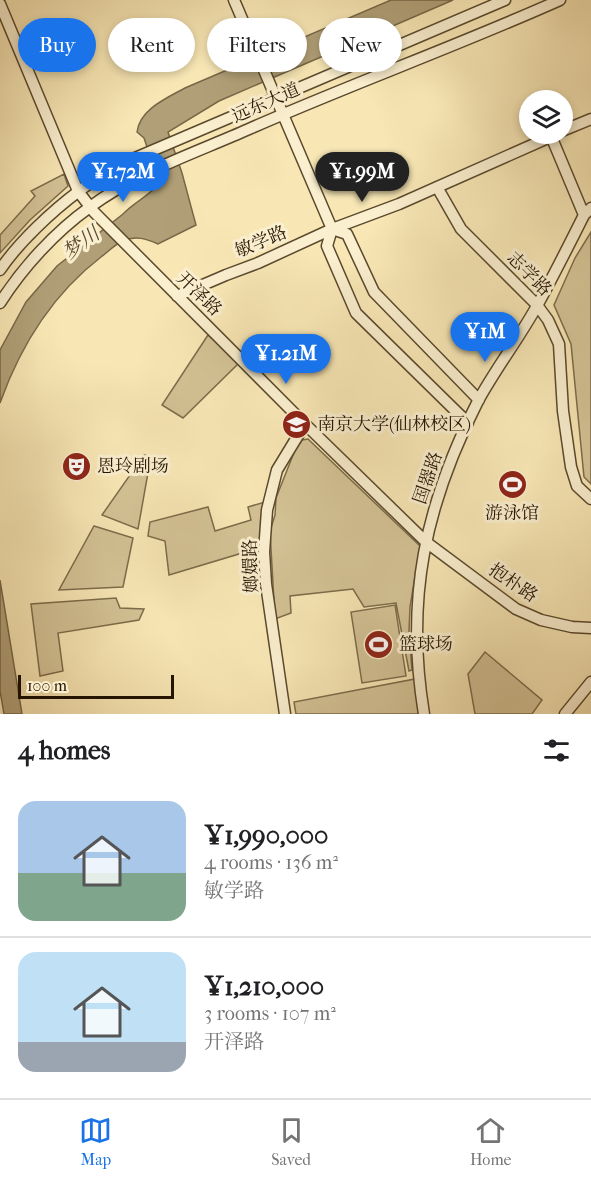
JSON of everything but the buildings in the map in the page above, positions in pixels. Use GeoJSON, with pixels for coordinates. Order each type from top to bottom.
{"type":"FeatureCollection","features":[{"type":"Feature","properties":{"kind":"street"},"geometry":{"type":"LineString","coordinates":[[234,0],[332,229],[327,246],[356,312],[468,423]]}},
{"type":"Feature","properties":{"kind":"street","name":"远东大道"},"geometry":{"type":"LineString","coordinates":[[0,270],[42,224],[78,191],[135,158],[505,0]]}},
{"type":"Feature","properties":{"kind":"street","name":"远东大道"},"geometry":{"type":"LineString","coordinates":[[0,303],[31,262],[70,222],[143,176],[281,114],[560,0]]}},
{"type":"Feature","properties":{"kind":"street","name":"开泽路"},"geometry":{"type":"LineString","coordinates":[[0,4],[78,191],[92,209],[305,424],[426,542]]}},
{"type":"Feature","properties":{"kind":"street"},"geometry":{"type":"LineString","coordinates":[[573,126],[591,119]]}},
{"type":"Feature","properties":{"kind":"street","name":"敏学路"},"geometry":{"type":"LineString","coordinates":[[177,296],[226,274],[258,263],[332,229],[373,215],[534,144]]}},
{"type":"Feature","properties":{"kind":"street"},"geometry":{"type":"LineString","coordinates":[[558,144],[588,212]]}},
{"type":"Feature","properties":{"kind":"street","name":"志学路"},"geometry":{"type":"LineString","coordinates":[[437,187],[461,229],[537,305],[548,320],[559,345],[567,441],[573,476],[577,486],[591,499]]}},
{"type":"Feature","properties":{"kind":"street","name":"国器路"},"geometry":{"type":"LineString","coordinates":[[424,714],[416,638],[417,596],[435,504],[454,452],[479,400],[537,305],[588,212]]}},
{"type":"Feature","properties":{"kind":"street"},"geometry":{"type":"LineString","coordinates":[[332,229],[347,234],[374,292],[479,400]]}},
{"type":"Feature","properties":{"kind":"street","name":"嫏嬛路"},"geometry":{"type":"LineString","coordinates":[[285,714],[266,584],[264,552],[267,510],[277,470],[305,424]]}},
{"type":"Feature","properties":{"kind":"street","name":"抱朴路"},"geometry":{"type":"LineString","coordinates":[[426,542],[516,609],[541,620],[572,627],[591,628]]}},
{"type":"Feature","properties":{"kind":"street"},"geometry":{"type":"LineString","coordinates":[[565,714],[591,681]]}},
{"type":"Feature","properties":{"kind":"shaded area"},"geometry":{"type":"Polygon","coordinates":[[[391,0],[453,0],[402,22],[402,18],[349,18],[391,0]]]}},
{"type":"Feature","properties":{"kind":"shaded area"},"geometry":{"type":"Polygon","coordinates":[[[319,31],[319,58],[307,63],[307,36],[319,31]]]}},
{"type":"Feature","properties":{"kind":"shaded area"},"geometry":{"type":"Polygon","coordinates":[[[222,72],[286,72],[219,101],[168,132],[196,225],[158,244],[145,239],[127,239],[114,246],[84,272],[53,305],[40,323],[17,362],[0,403],[0,350],[26,302],[57,266],[151,192],[159,183],[144,138],[137,132],[139,124],[155,105],[185,88],[222,72]]]}},
{"type":"Feature","properties":{"kind":"shaded area"},"geometry":{"type":"Polygon","coordinates":[[[64,174],[68,186],[30,220],[0,253],[0,235],[35,196],[31,191],[64,174]]]}},
{"type":"Feature","properties":{"kind":"shaded area"},"geometry":{"type":"Polygon","coordinates":[[[591,232],[591,484],[584,477],[571,344],[554,305],[575,258],[591,232]]]}},
{"type":"Feature","properties":{"kind":"shaded area"},"geometry":{"type":"Polygon","coordinates":[[[208,335],[239,363],[183,418],[162,405],[208,335]]]}},
{"type":"Feature","properties":{"kind":"shaded area"},"geometry":{"type":"Polygon","coordinates":[[[308,439],[420,546],[410,607],[412,670],[409,671],[396,603],[364,607],[353,589],[290,596],[291,613],[275,619],[270,531],[275,515],[276,498],[295,450],[302,440],[308,439]]]}},
{"type":"Feature","properties":{"kind":"shaded area"},"geometry":{"type":"Polygon","coordinates":[[[144,455],[151,456],[138,529],[102,515],[144,455]]]}},
{"type":"Feature","properties":{"kind":"shaded area"},"geometry":{"type":"Polygon","coordinates":[[[265,502],[259,548],[169,575],[165,541],[148,536],[150,522],[208,507],[215,531],[251,520],[248,507],[265,502]]]}},
{"type":"Feature","properties":{"kind":"shaded area"},"geometry":{"type":"Polygon","coordinates":[[[94,526],[133,538],[123,587],[59,590],[94,526]]]}},
{"type":"Feature","properties":{"kind":"shaded area"},"geometry":{"type":"Polygon","coordinates":[[[0,580],[22,714],[4,714],[0,691],[0,580]]]}},
{"type":"Feature","properties":{"kind":"shaded area"},"geometry":{"type":"Polygon","coordinates":[[[116,598],[120,608],[144,609],[139,620],[58,633],[63,671],[40,676],[31,604],[116,598]]]}},
{"type":"Feature","properties":{"kind":"shaded area","name":"篮球场"},"geometry":{"type":"Polygon","coordinates":[[[395,605],[406,676],[362,683],[351,612],[395,605]]]}},
{"type":"Feature","properties":{"kind":"shaded area"},"geometry":{"type":"Polygon","coordinates":[[[485,652],[542,700],[532,714],[475,714],[468,674],[485,652]]]}},
{"type":"Feature","properties":{"kind":"shaded area"},"geometry":{"type":"Polygon","coordinates":[[[415,679],[419,714],[296,714],[294,702],[415,679]]]}},
{"type":"Feature","properties":{"kind":"place","name":"南京大学(仙林校区)"},"geometry":{"type":"Point","coordinates":[296,424]}},
{"type":"Feature","properties":{"kind":"place","name":"恩玲剧场"},"geometry":{"type":"Point","coordinates":[76,466]}},
{"type":"Feature","properties":{"kind":"place","name":"游泳馆"},"geometry":{"type":"Point","coordinates":[512,484]}},
{"type":"Feature","properties":{"kind":"place","name":"篮球场"},"geometry":{"type":"Point","coordinates":[378,644]}},
{"type":"Feature","properties":{"kind":"water label","name":"梦川"},"geometry":{"type":"Point","coordinates":[81,243]}}]}
